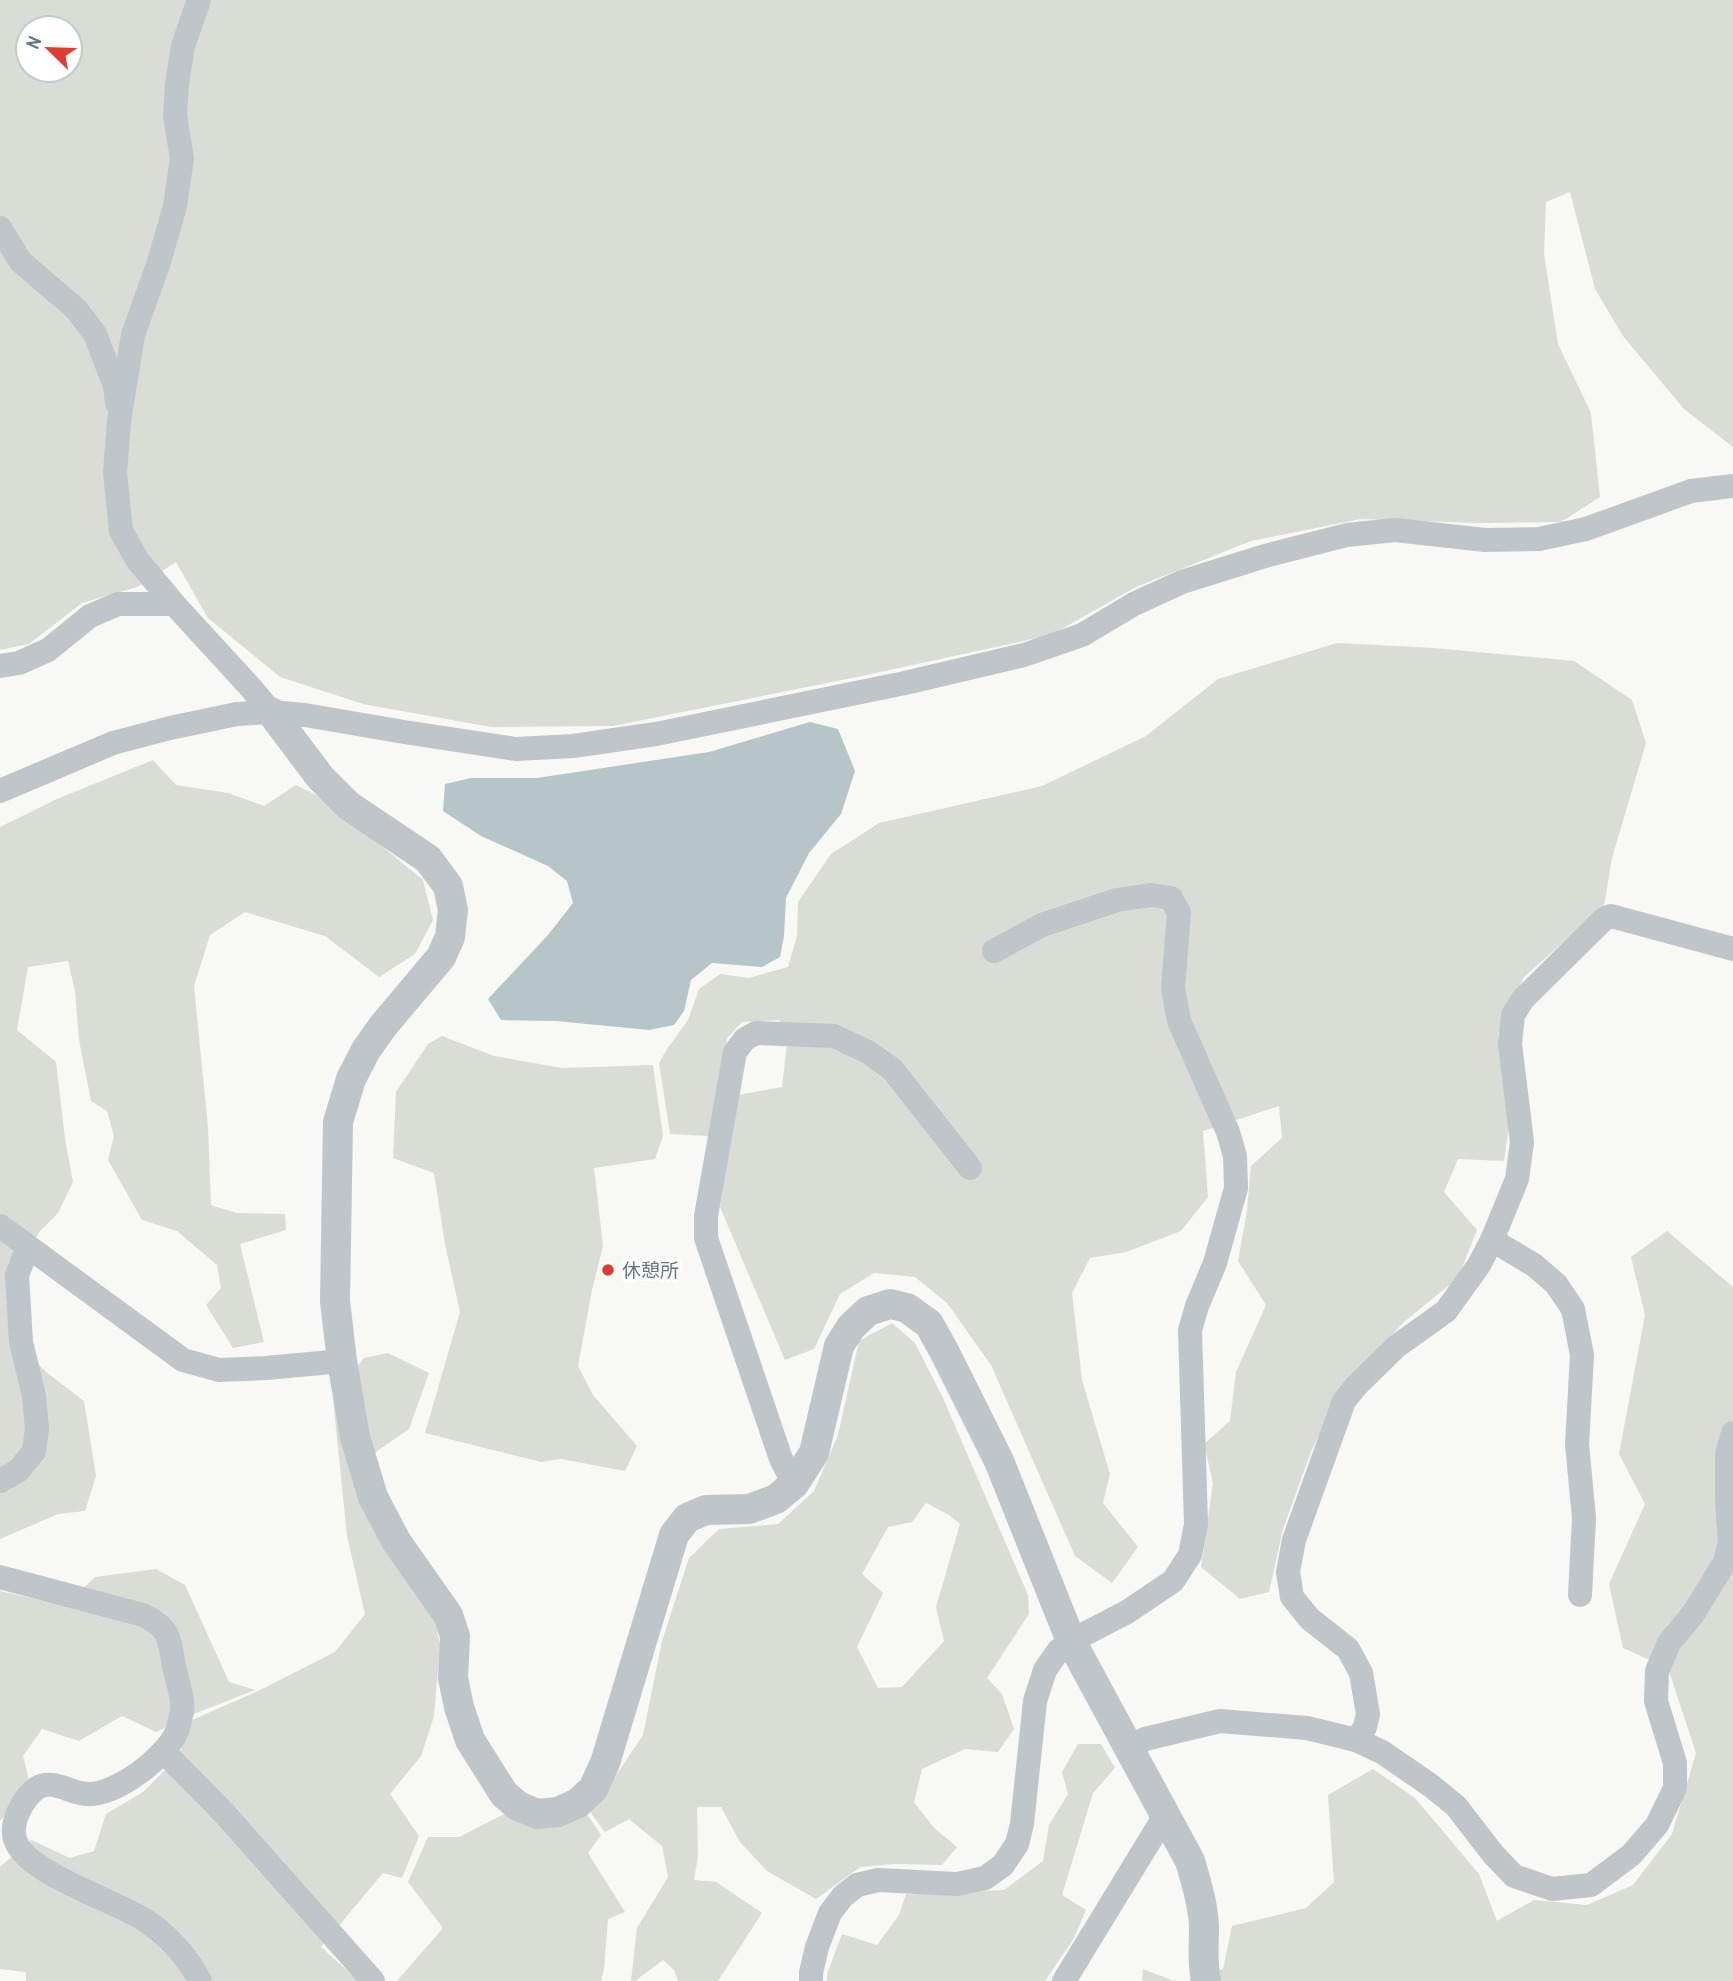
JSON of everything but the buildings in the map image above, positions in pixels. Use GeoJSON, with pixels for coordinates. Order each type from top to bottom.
{"type":"FeatureCollection","features":[{"type":"Feature","properties":{"kind":"street"},"geometry":{"type":"LineString","coordinates":[[200,0],[184,46],[177,84],[175,116],[182,158],[175,206],[159,262],[133,335],[119,421],[115,473],[121,531],[138,561],[271,712],[320,777],[349,806],[428,859],[449,886],[453,910],[450,937],[441,957],[366,1050],[351,1080],[338,1122],[335,1301],[355,1437],[373,1497],[396,1541],[448,1615],[455,1636],[453,1678],[470,1740],[504,1794],[518,1806],[537,1814],[558,1812],[579,1803],[593,1789],[605,1763],[674,1535],[687,1518],[706,1510],[749,1509],[776,1499],[794,1484],[814,1453],[839,1346],[851,1328],[868,1311],[890,1304],[907,1308],[929,1325],[944,1351],[999,1461],[1071,1641],[1190,1861],[1198,1888],[1203,1925],[1202,1955],[1206,1981]]}},
{"type":"Feature","properties":{"kind":"street"},"geometry":{"type":"LineString","coordinates":[[0,228],[21,262],[76,309],[95,334],[115,386],[119,421]]}},
{"type":"Feature","properties":{"kind":"street"},"geometry":{"type":"LineString","coordinates":[[0,791],[113,743],[237,714],[271,712],[305,715],[516,749],[573,746],[656,734],[905,683],[1024,655],[1082,635],[1134,604],[1182,582],[1265,556],[1347,535],[1395,530],[1485,540],[1539,539],[1586,529],[1691,491],[1733,486]]}},
{"type":"Feature","properties":{"kind":"street"},"geometry":{"type":"LineString","coordinates":[[0,666],[19,663],[48,649],[90,616],[118,604],[174,604]]}},
{"type":"Feature","properties":{"kind":"street"},"geometry":{"type":"LineString","coordinates":[[811,1981],[817,1947],[830,1913],[843,1896],[857,1885],[878,1880],[957,1884],[985,1878],[1003,1865],[1017,1844],[1022,1824],[1035,1701],[1045,1670],[1059,1650],[1071,1641],[1127,1612],[1173,1581],[1191,1555],[1196,1524],[1190,1330],[1215,1263],[1236,1188],[1235,1156],[1228,1132],[1179,1021],[1173,988],[1179,913],[1171,898],[1151,895],[1117,900],[1042,925],[995,951]]}},
{"type":"Feature","properties":{"kind":"street"},"geometry":{"type":"LineString","coordinates":[[1356,1740],[1365,1727],[1368,1714],[1362,1673],[1348,1649],[1310,1619],[1292,1597],[1288,1572],[1294,1540],[1345,1401],[1357,1385],[1397,1346],[1446,1311],[1479,1265],[1492,1240],[1517,1179],[1522,1142],[1510,1044],[1513,1015],[1523,999],[1611,916],[1733,949]]}},
{"type":"Feature","properties":{"kind":"street"},"geometry":{"type":"LineString","coordinates":[[794,1484],[781,1459],[706,1238],[706,1216],[735,1052],[744,1039],[756,1033],[834,1036],[868,1052],[891,1069],[970,1168]]}},
{"type":"Feature","properties":{"kind":"street"},"geometry":{"type":"LineString","coordinates":[[0,1226],[183,1360],[219,1370],[342,1362]]}},
{"type":"Feature","properties":{"kind":"street"},"geometry":{"type":"LineString","coordinates":[[1492,1240],[1534,1265],[1556,1284],[1573,1309],[1582,1355],[1577,1444],[1584,1518],[1580,1595]]}},
{"type":"Feature","properties":{"kind":"street"},"geometry":{"type":"LineString","coordinates":[[0,1481],[19,1470],[34,1451],[37,1429],[34,1396],[21,1342],[17,1275],[28,1247]]}},
{"type":"Feature","properties":{"kind":"street"},"geometry":{"type":"LineString","coordinates":[[1129,1748],[1145,1739],[1220,1721],[1307,1728],[1356,1740],[1382,1752],[1456,1806],[1493,1854],[1514,1876],[1552,1889],[1591,1885],[1631,1855],[1657,1825],[1675,1788],[1675,1763],[1656,1701],[1657,1671],[1669,1643],[1693,1614],[1725,1562],[1730,1542],[1727,1454],[1733,1433]]}},
{"type":"Feature","properties":{"kind":"street"},"geometry":{"type":"LineString","coordinates":[[0,1577],[143,1615],[160,1623],[169,1640],[183,1709],[176,1732],[164,1752],[131,1778],[103,1793],[86,1794],[54,1785],[38,1787],[25,1800],[14,1823],[15,1840],[24,1854],[40,1868],[147,1922],[169,1940],[200,1981]]}},
{"type":"Feature","properties":{"kind":"street"},"geometry":{"type":"LineString","coordinates":[[164,1752],[224,1813],[373,1981]]}},
{"type":"Feature","properties":{"kind":"street"},"geometry":{"type":"LineString","coordinates":[[1065,1981],[1166,1814]]}},
{"type":"Feature","properties":{"kind":"shaded area"},"geometry":{"type":"Polygon","coordinates":[[[0,0],[1733,0],[1733,447],[1684,409],[1623,336],[1595,289],[1570,192],[1546,202],[1544,254],[1558,344],[1591,413],[1600,497],[1561,522],[1477,523],[1361,519],[1251,541],[1136,587],[1051,635],[613,726],[491,727],[363,704],[280,677],[208,618],[176,562],[137,587],[82,603],[29,644],[0,650],[0,0]]]}},
{"type":"Feature","properties":{"kind":"shaded area"},"geometry":{"type":"Polygon","coordinates":[[[1337,643],[1434,648],[1574,661],[1632,700],[1646,743],[1612,858],[1604,906],[1524,977],[1498,1034],[1512,1105],[1504,1161],[1458,1159],[1444,1192],[1477,1230],[1458,1278],[1404,1322],[1345,1384],[1312,1449],[1283,1529],[1269,1592],[1240,1599],[1201,1567],[1213,1483],[1204,1444],[1230,1421],[1236,1372],[1266,1305],[1238,1261],[1247,1211],[1251,1166],[1282,1138],[1279,1106],[1203,1131],[1208,1197],[1181,1231],[1126,1252],[1090,1258],[1072,1293],[1082,1380],[1110,1474],[1103,1503],[1138,1547],[1112,1583],[1075,1556],[991,1365],[947,1303],[915,1277],[874,1273],[840,1294],[814,1349],[785,1360],[720,1207],[738,1095],[782,1087],[788,1035],[779,1020],[742,1022],[727,1038],[709,1136],[670,1134],[659,1063],[688,1020],[699,989],[720,974],[749,978],[788,967],[797,936],[798,902],[831,854],[879,823],[1042,786],[1146,736],[1218,679],[1337,643]]]}},
{"type":"Feature","properties":{"kind":"shaded area"},"geometry":{"type":"Polygon","coordinates":[[[810,722],[838,729],[855,771],[841,814],[809,853],[786,898],[780,957],[762,967],[712,963],[691,980],[684,1011],[674,1025],[649,1030],[556,1021],[501,1020],[488,999],[548,935],[573,903],[567,881],[548,866],[481,836],[443,811],[445,784],[471,778],[537,778],[709,752],[810,722]]]}},
{"type":"Feature","properties":{"kind":"shaded area"},"geometry":{"type":"Polygon","coordinates":[[[153,760],[176,785],[228,793],[264,806],[296,785],[324,799],[423,880],[433,920],[415,954],[379,977],[325,936],[245,912],[210,935],[194,986],[208,1127],[211,1205],[236,1213],[285,1214],[286,1230],[240,1244],[264,1342],[233,1348],[206,1305],[221,1288],[217,1265],[177,1231],[142,1220],[108,1160],[114,1136],[107,1111],[91,1101],[68,961],[28,967],[17,1030],[56,1062],[73,1182],[58,1213],[39,1232],[9,1286],[15,1339],[46,1372],[84,1401],[96,1476],[85,1511],[58,1514],[0,1539],[0,827],[57,799],[153,760]]]}},
{"type":"Feature","properties":{"kind":"shaded area"},"geometry":{"type":"Polygon","coordinates":[[[442,1036],[494,1056],[562,1068],[653,1065],[663,1136],[655,1159],[594,1168],[603,1246],[578,1366],[593,1395],[637,1446],[625,1471],[561,1459],[541,1462],[425,1433],[460,1312],[445,1244],[434,1173],[393,1158],[396,1092],[428,1044],[442,1036]]]}},
{"type":"Feature","properties":{"kind":"shaded area"},"geometry":{"type":"Polygon","coordinates":[[[1667,1231],[1733,1287],[1733,1981],[1189,1981],[1223,1969],[1232,1926],[1306,1908],[1334,1882],[1328,1795],[1373,1769],[1415,1798],[1479,1874],[1497,1921],[1534,1900],[1587,1905],[1633,1885],[1672,1834],[1696,1753],[1668,1668],[1623,1648],[1609,1584],[1645,1504],[1619,1454],[1645,1315],[1631,1257],[1667,1231]]]}},
{"type":"Feature","properties":{"kind":"shaded area"},"geometry":{"type":"Polygon","coordinates":[[[892,1323],[915,1343],[943,1398],[1028,1595],[1029,1614],[987,1678],[1002,1694],[1014,1729],[998,1752],[965,1749],[922,1769],[914,1802],[934,1828],[957,1847],[942,1865],[894,1864],[860,1867],[816,1899],[767,1871],[740,1842],[721,1807],[697,1807],[698,1856],[694,1880],[716,1882],[762,1913],[718,1981],[678,1981],[674,1970],[663,1960],[635,1981],[631,1981],[637,1928],[668,1877],[662,1846],[629,1819],[605,1832],[587,1808],[611,1783],[643,1735],[662,1641],[689,1558],[719,1529],[778,1524],[814,1491],[838,1435],[859,1341],[892,1323]],[[926,1503],[912,1522],[888,1527],[862,1574],[883,1593],[857,1647],[878,1688],[902,1687],[944,1641],[936,1607],[960,1524],[926,1503]]]}},
{"type":"Feature","properties":{"kind":"shaded area"},"geometry":{"type":"Polygon","coordinates":[[[388,1353],[429,1373],[409,1429],[377,1451],[359,1473],[431,1606],[440,1644],[434,1716],[421,1756],[390,1794],[419,1836],[402,1878],[383,1873],[321,1947],[359,1981],[26,1981],[26,1972],[0,1969],[0,1867],[31,1840],[70,1858],[94,1851],[106,1814],[143,1792],[178,1757],[192,1720],[258,1691],[335,1652],[365,1614],[347,1536],[333,1398],[364,1358],[388,1353]]]}},
{"type":"Feature","properties":{"kind":"shaded area"},"geometry":{"type":"Polygon","coordinates":[[[156,1569],[185,1585],[229,1682],[255,1690],[156,1732],[122,1716],[79,1741],[42,1729],[23,1756],[30,1784],[0,1821],[0,1591],[65,1606],[95,1577],[156,1569]]]}},
{"type":"Feature","properties":{"kind":"shaded area"},"geometry":{"type":"Polygon","coordinates":[[[1078,1744],[1101,1744],[1115,1768],[1093,1793],[1062,1895],[1086,1910],[1074,1938],[1045,1981],[827,1981],[827,1974],[842,1934],[877,1945],[899,1915],[906,1894],[1004,1890],[1043,1861],[1049,1825],[1068,1794],[1062,1772],[1078,1744]]]}},
{"type":"Feature","properties":{"kind":"shaded area"},"geometry":{"type":"Polygon","coordinates":[[[585,1811],[601,1835],[588,1853],[625,1912],[608,1919],[601,1981],[397,1981],[443,1928],[408,1882],[428,1837],[459,1837],[508,1812],[585,1811]]]}},
{"type":"Feature","properties":{"kind":"shaded area"},"geometry":{"type":"Polygon","coordinates":[[[1143,1969],[1174,1981],[1142,1981],[1143,1969]]]}},
{"type":"Feature","properties":{"kind":"place","name":"休憩所"},"geometry":{"type":"Point","coordinates":[608,1270]}}]}
